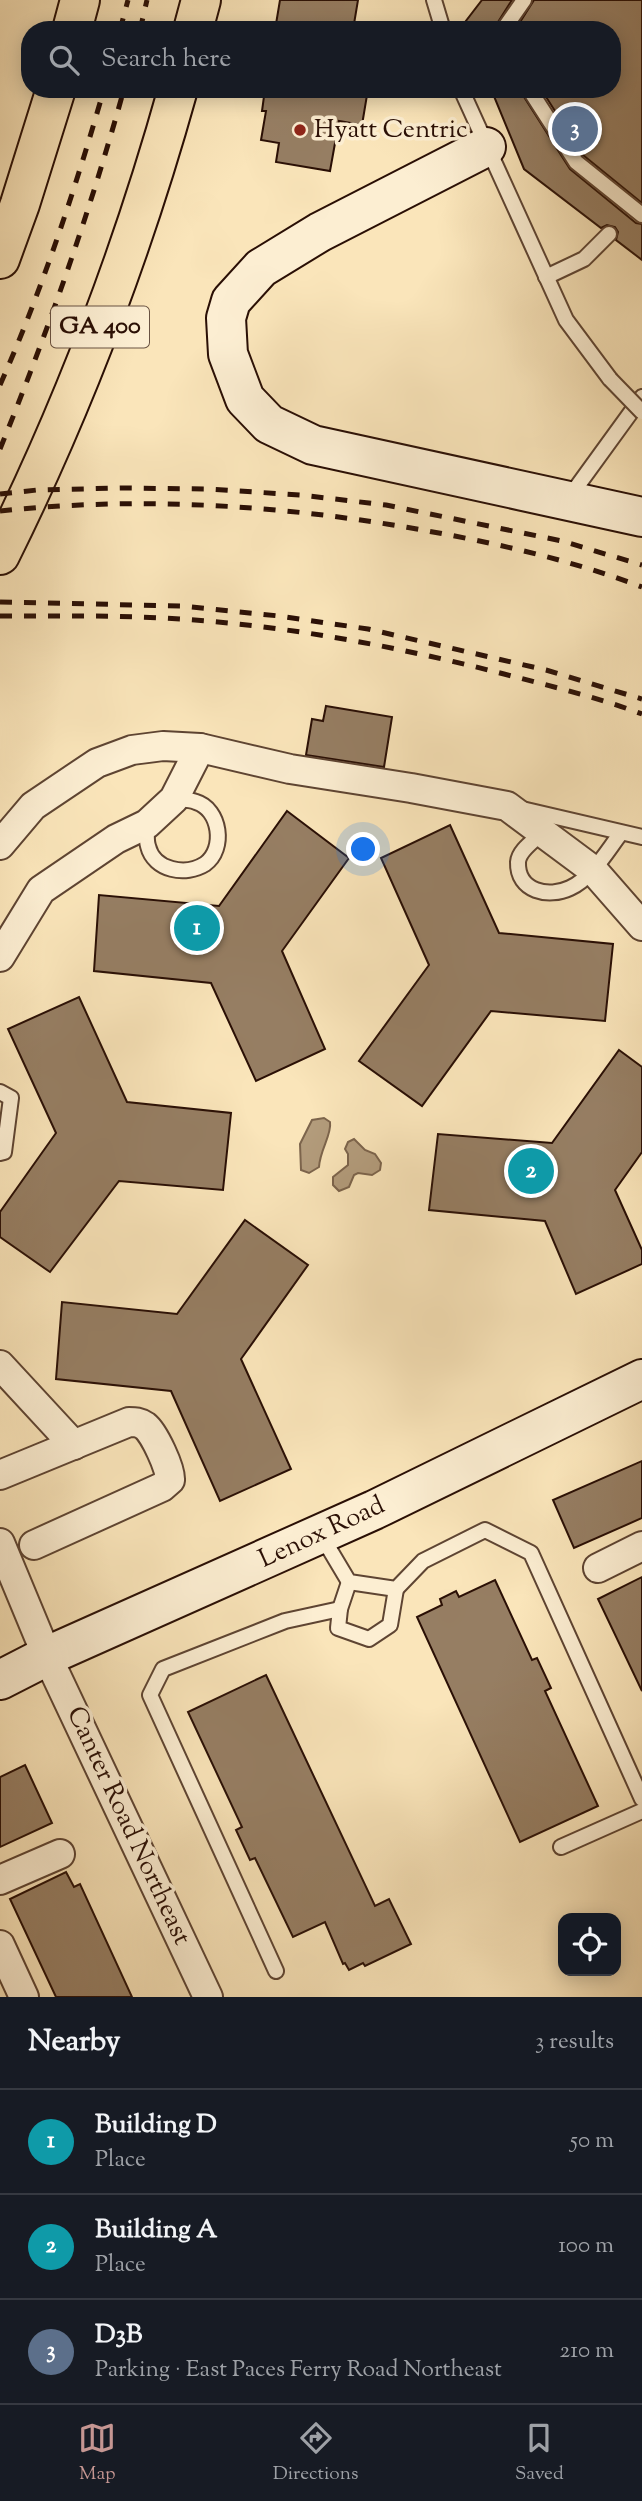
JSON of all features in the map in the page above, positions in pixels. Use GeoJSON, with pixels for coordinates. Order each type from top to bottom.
{"type":"FeatureCollection","features":[{"type":"Feature","properties":{"kind":"highway"},"geometry":{"type":"LineString","coordinates":[[74,21],[80,0]]}},
{"type":"Feature","properties":{"kind":"highway"},"geometry":{"type":"LineString","coordinates":[[195,21],[201,0]]}},
{"type":"Feature","properties":{"kind":"highway"},"geometry":{"type":"LineString","coordinates":[[0,259],[53,98]]}},
{"type":"Feature","properties":{"kind":"highway","name":"GA 400"},"geometry":{"type":"LineString","coordinates":[[0,555],[34,486],[101,326],[151,183],[175,98]]}},
{"type":"Feature","properties":{"kind":"street"},"geometry":{"type":"LineString","coordinates":[[486,147],[320,232],[261,268],[232,301],[226,318],[228,354],[245,399],[269,424],[313,445],[642,517]]}},
{"type":"Feature","properties":{"kind":"street"},"geometry":{"type":"LineString","coordinates":[[0,845],[33,806],[97,763],[132,750],[163,746],[200,748],[290,769],[507,806],[593,870],[642,926]]}},
{"type":"Feature","properties":{"kind":"street"},"geometry":{"type":"LineString","coordinates":[[0,957],[41,890],[116,839],[147,824],[174,799],[200,748]]}},
{"type":"Feature","properties":{"kind":"street"},"geometry":{"type":"LineString","coordinates":[[0,1365],[74,1445]]}},
{"type":"Feature","properties":{"kind":"street","name":"Lenox Road"},"geometry":{"type":"LineString","coordinates":[[0,1680],[641,1383]]}},
{"type":"Feature","properties":{"kind":"street"},"geometry":{"type":"LineString","coordinates":[[0,1475],[129,1422],[139,1422],[148,1427],[171,1472],[170,1480],[162,1487],[34,1545]]}},
{"type":"Feature","properties":{"kind":"street","name":"Canter Road Northeast"},"geometry":{"type":"LineString","coordinates":[[0,1543],[47,1656],[208,1997]]}},
{"type":"Feature","properties":{"kind":"street"},"geometry":{"type":"LineString","coordinates":[[598,1568],[642,1546]]}},
{"type":"Feature","properties":{"kind":"street"},"geometry":{"type":"LineString","coordinates":[[0,1881],[60,1854]]}},
{"type":"Feature","properties":{"kind":"street"},"geometry":{"type":"LineString","coordinates":[[0,1945],[24,1997]]}},
{"type":"Feature","properties":{"kind":"lane"},"geometry":{"type":"LineString","coordinates":[[434,0],[440,21]]}},
{"type":"Feature","properties":{"kind":"lane"},"geometry":{"type":"LineString","coordinates":[[509,21],[524,0]]}},
{"type":"Feature","properties":{"kind":"lane"},"geometry":{"type":"LineString","coordinates":[[465,98],[566,320],[610,379],[642,412]]}},
{"type":"Feature","properties":{"kind":"lane"},"geometry":{"type":"LineString","coordinates":[[535,98],[576,162],[642,215]]}},
{"type":"Feature","properties":{"kind":"lane"},"geometry":{"type":"LineString","coordinates":[[546,277],[584,259],[609,234]]}},
{"type":"Feature","properties":{"kind":"lane"},"geometry":{"type":"LineString","coordinates":[[567,500],[642,397]]}},
{"type":"Feature","properties":{"kind":"lane"},"geometry":{"type":"LineString","coordinates":[[147,824],[148,848],[163,867],[186,872],[207,863],[219,842],[215,818],[198,802],[174,799]]}},
{"type":"Feature","properties":{"kind":"lane"},"geometry":{"type":"LineString","coordinates":[[507,806],[642,837]]}},
{"type":"Feature","properties":{"kind":"lane"},"geometry":{"type":"LineString","coordinates":[[542,833],[522,853],[518,863],[523,879],[530,888],[552,894],[571,887],[593,870],[621,833]]}},
{"type":"Feature","properties":{"kind":"lane"},"geometry":{"type":"LineString","coordinates":[[0,1092],[12,1098],[4,1152],[0,1153]]}},
{"type":"Feature","properties":{"kind":"lane"},"geometry":{"type":"LineString","coordinates":[[320,1534],[349,1582],[340,1609],[338,1628],[369,1639],[390,1625],[396,1589],[423,1561],[485,1530],[531,1553],[642,1799]]}},
{"type":"Feature","properties":{"kind":"lane"},"geometry":{"type":"LineString","coordinates":[[349,1582],[396,1589]]}},
{"type":"Feature","properties":{"kind":"lane"},"geometry":{"type":"LineString","coordinates":[[276,1971],[149,1695],[163,1670],[285,1621],[340,1609]]}},
{"type":"Feature","properties":{"kind":"lane"},"geometry":{"type":"LineString","coordinates":[[561,1847],[642,1811]]}},
{"type":"Feature","properties":{"kind":"shaded area"},"geometry":{"type":"Polygon","coordinates":[[[324,1118],[330,1122],[329,1132],[319,1167],[309,1173],[301,1170],[300,1144],[312,1120],[324,1118]]]}},
{"type":"Feature","properties":{"kind":"shaded area"},"geometry":{"type":"Polygon","coordinates":[[[354,1139],[365,1150],[375,1154],[381,1163],[380,1170],[372,1175],[354,1175],[349,1187],[339,1191],[333,1185],[333,1177],[348,1165],[345,1149],[348,1142],[354,1139]]]}},
{"type":"Feature","properties":{"kind":"building"},"geometry":{"type":"Polygon","coordinates":[[[280,0],[358,0],[354,21],[276,21],[280,0]]]}},
{"type":"Feature","properties":{"kind":"building"},"geometry":{"type":"Polygon","coordinates":[[[482,0],[512,0],[499,21],[466,21],[482,0]]]}},
{"type":"Feature","properties":{"kind":"building"},"geometry":{"type":"Polygon","coordinates":[[[534,0],[642,0],[642,203],[583,155],[547,98],[621,98],[621,21],[521,21],[534,0]]]}},
{"type":"Feature","properties":{"kind":"building","name":"Hyatt Centric"},"geometry":{"type":"Polygon","coordinates":[[[264,98],[366,98],[362,125],[339,121],[330,171],[276,162],[279,143],[261,140],[266,111],[262,111],[264,98]]]}},
{"type":"Feature","properties":{"kind":"building"},"geometry":{"type":"Polygon","coordinates":[[[495,98],[525,98],[570,169],[636,223],[642,224],[642,260],[616,240],[618,232],[615,227],[607,225],[601,228],[524,169],[495,98]]]}},
{"type":"Feature","properties":{"kind":"building"},"geometry":{"type":"Polygon","coordinates":[[[326,706],[392,717],[384,767],[306,755],[312,719],[323,721],[326,706]]]}},
{"type":"Feature","properties":{"kind":"building"},"geometry":{"type":"Polygon","coordinates":[[[287,811],[349,858],[282,951],[325,1049],[256,1081],[211,983],[94,971],[99,895],[219,906],[287,811]]]}},
{"type":"Feature","properties":{"kind":"building"},"geometry":{"type":"Polygon","coordinates":[[[450,825],[499,933],[613,944],[605,1021],[491,1011],[422,1106],[359,1061],[429,965],[381,858],[450,825]]]}},
{"type":"Feature","properties":{"kind":"building"},"geometry":{"type":"Polygon","coordinates":[[[79,997],[127,1102],[231,1113],[223,1190],[119,1181],[50,1272],[0,1237],[0,1212],[56,1133],[8,1029],[79,997]]]}},
{"type":"Feature","properties":{"kind":"building"},"geometry":{"type":"Polygon","coordinates":[[[619,1050],[642,1067],[642,1152],[615,1190],[642,1250],[642,1264],[576,1294],[545,1221],[429,1210],[438,1134],[552,1143],[619,1050]]]}},
{"type":"Feature","properties":{"kind":"building"},"geometry":{"type":"Polygon","coordinates":[[[245,1220],[308,1265],[241,1359],[291,1469],[220,1501],[171,1391],[56,1379],[62,1302],[177,1314],[245,1220]]]}},
{"type":"Feature","properties":{"kind":"building"},"geometry":{"type":"Polygon","coordinates":[[[642,1461],[642,1518],[574,1548],[553,1500],[642,1461]]]}},
{"type":"Feature","properties":{"kind":"building"},"geometry":{"type":"Polygon","coordinates":[[[642,1577],[642,1691],[598,1599],[642,1577]]]}},
{"type":"Feature","properties":{"kind":"building"},"geometry":{"type":"Polygon","coordinates":[[[495,1580],[532,1660],[537,1658],[551,1688],[545,1691],[598,1806],[520,1842],[417,1617],[442,1605],[440,1599],[456,1591],[459,1597],[495,1580]]]}},
{"type":"Feature","properties":{"kind":"building"},"geometry":{"type":"Polygon","coordinates":[[[266,1675],[375,1906],[389,1899],[411,1944],[365,1966],[363,1963],[349,1970],[345,1963],[343,1964],[325,1922],[293,1937],[255,1858],[250,1860],[236,1830],[242,1827],[188,1712],[266,1675]]]}},
{"type":"Feature","properties":{"kind":"building"},"geometry":{"type":"Polygon","coordinates":[[[25,1765],[52,1823],[0,1847],[0,1777],[25,1765]]]}},
{"type":"Feature","properties":{"kind":"building"},"geometry":{"type":"Polygon","coordinates":[[[66,1872],[74,1887],[80,1884],[132,1997],[56,1997],[10,1899],[66,1872]]]}},
{"type":"Feature","properties":{"kind":"railway"},"geometry":{"type":"LineString","coordinates":[[122,21],[128,0]]}},
{"type":"Feature","properties":{"kind":"railway"},"geometry":{"type":"LineString","coordinates":[[142,21],[147,0]]}},
{"type":"Feature","properties":{"kind":"railway"},"geometry":{"type":"LineString","coordinates":[[0,385],[57,239],[101,98]]}},
{"type":"Feature","properties":{"kind":"railway"},"geometry":{"type":"LineString","coordinates":[[0,449],[67,271],[121,98]]}},
{"type":"Feature","properties":{"kind":"railway"},"geometry":{"type":"LineString","coordinates":[[0,494],[37,490],[121,488],[208,489],[300,495],[386,505],[562,541],[642,565]]}},
{"type":"Feature","properties":{"kind":"railway"},"geometry":{"type":"LineString","coordinates":[[0,511],[53,506],[159,504],[212,505],[317,514],[422,530],[505,547],[561,561],[642,587]]}},
{"type":"Feature","properties":{"kind":"railway"},"geometry":{"type":"LineString","coordinates":[[0,602],[182,606],[368,629],[546,670],[642,699]]}},
{"type":"Feature","properties":{"kind":"railway"},"geometry":{"type":"LineString","coordinates":[[0,616],[158,618],[303,632],[464,664],[573,692],[642,714]]}},
{"type":"Feature","properties":{"kind":"place","name":"D3B"},"geometry":{"type":"Point","coordinates":[575,129]}},
{"type":"Feature","properties":{"kind":"place","name":"Hyatt Centric"},"geometry":{"type":"Point","coordinates":[300,130]}},
{"type":"Feature","properties":{"kind":"place","name":"Building D"},"geometry":{"type":"Point","coordinates":[197,928]}},
{"type":"Feature","properties":{"kind":"place","name":"Building A"},"geometry":{"type":"Point","coordinates":[531,1171]}}]}
